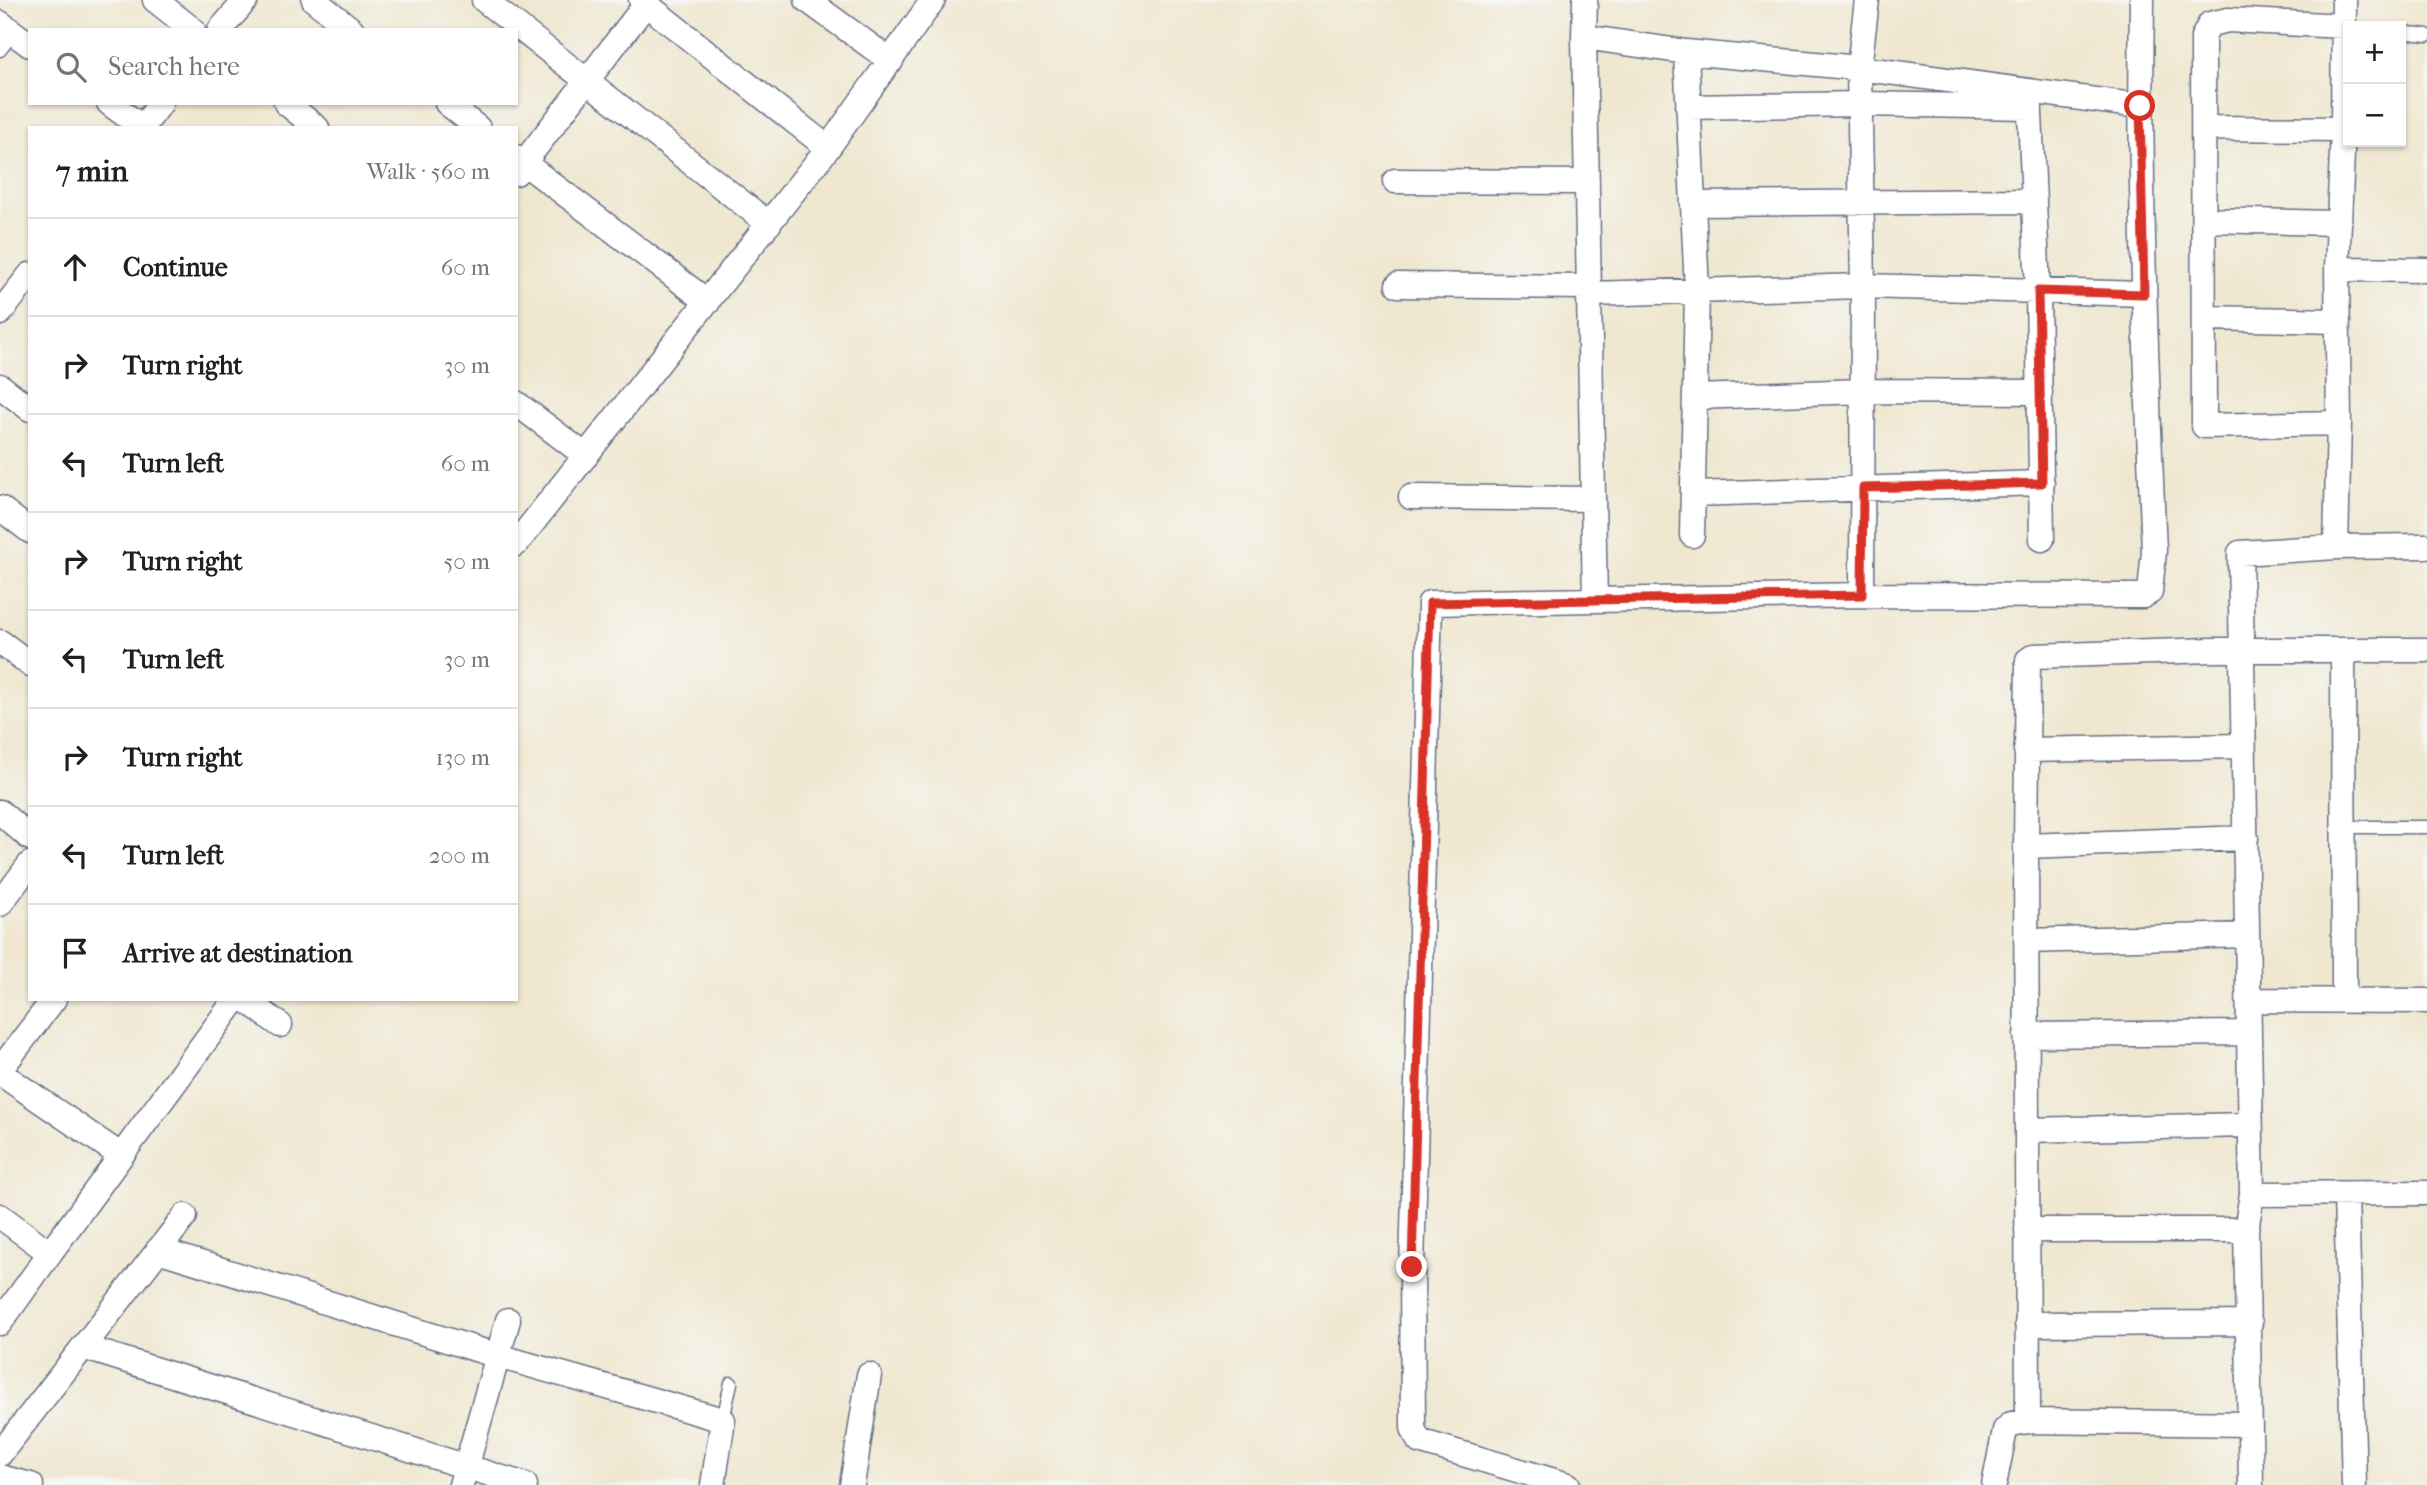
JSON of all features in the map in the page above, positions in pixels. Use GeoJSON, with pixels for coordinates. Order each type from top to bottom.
{"type":"FeatureCollection","features":[{"type":"Feature","properties":{"kind":"street"},"geometry":{"type":"LineString","coordinates":[[155,0],[190,28]]}},
{"type":"Feature","properties":{"kind":"street"},"geometry":{"type":"LineString","coordinates":[[222,28],[246,0]]}},
{"type":"Feature","properties":{"kind":"street"},"geometry":{"type":"LineString","coordinates":[[314,0],[349,28]]}},
{"type":"Feature","properties":{"kind":"street"},"geometry":{"type":"LineString","coordinates":[[484,0],[769,223]]}},
{"type":"Feature","properties":{"kind":"street"},"geometry":{"type":"LineString","coordinates":[[807,0],[891,61]]}},
{"type":"Feature","properties":{"kind":"street"},"geometry":{"type":"LineString","coordinates":[[518,537],[586,456],[828,148],[933,0]]}},
{"type":"Feature","properties":{"kind":"street"},"geometry":{"type":"LineString","coordinates":[[1585,0],[1595,600]]}},
{"type":"Feature","properties":{"kind":"street"},"geometry":{"type":"LineString","coordinates":[[1862,595],[1863,286],[1859,68],[1867,0]]}},
{"type":"Feature","properties":{"kind":"street"},"geometry":{"type":"LineString","coordinates":[[1568,1485],[1419,1441],[1413,1428],[1412,1267],[1430,603],[1862,595],[2143,596],[2150,592],[2154,551],[2144,294],[2140,106],[2142,0]]}},
{"type":"Feature","properties":{"kind":"street"},"geometry":{"type":"LineString","coordinates":[[2344,0],[2346,21]]}},
{"type":"Feature","properties":{"kind":"street"},"geometry":{"type":"LineString","coordinates":[[708,302],[519,165],[587,81],[646,1],[828,148]]}},
{"type":"Feature","properties":{"kind":"street"},"geometry":{"type":"LineString","coordinates":[[2339,423],[2204,426],[2203,37],[2210,24],[2228,20],[2343,27]]}},
{"type":"Feature","properties":{"kind":"street"},"geometry":{"type":"LineString","coordinates":[[1584,37],[1686,52],[1859,68],[2029,99]]}},
{"type":"Feature","properties":{"kind":"street"},"geometry":{"type":"LineString","coordinates":[[1686,52],[1697,291],[1692,535]]}},
{"type":"Feature","properties":{"kind":"street"},"geometry":{"type":"LineString","coordinates":[[2029,99],[2038,291],[2042,539]]}},
{"type":"Feature","properties":{"kind":"street"},"geometry":{"type":"LineString","coordinates":[[1688,107],[2029,99],[2140,106]]}},
{"type":"Feature","properties":{"kind":"street"},"geometry":{"type":"LineString","coordinates":[[112,105],[139,126]]}},
{"type":"Feature","properties":{"kind":"street"},"geometry":{"type":"LineString","coordinates":[[144,126],[159,105]]}},
{"type":"Feature","properties":{"kind":"street"},"geometry":{"type":"LineString","coordinates":[[288,105],[315,126]]}},
{"type":"Feature","properties":{"kind":"street"},"geometry":{"type":"LineString","coordinates":[[449,105],[475,126]]}},
{"type":"Feature","properties":{"kind":"street"},"geometry":{"type":"LineString","coordinates":[[2204,128],[2343,129],[2337,269],[2339,423],[2336,547]]}},
{"type":"Feature","properties":{"kind":"street"},"geometry":{"type":"LineString","coordinates":[[1395,181],[1587,181]]}},
{"type":"Feature","properties":{"kind":"street"},"geometry":{"type":"LineString","coordinates":[[1693,204],[2034,201]]}},
{"type":"Feature","properties":{"kind":"street"},"geometry":{"type":"LineString","coordinates":[[2204,219],[2339,223]]}},
{"type":"Feature","properties":{"kind":"street"},"geometry":{"type":"LineString","coordinates":[[2337,269],[2427,270]]}},
{"type":"Feature","properties":{"kind":"street"},"geometry":{"type":"LineString","coordinates":[[0,312],[28,280]]}},
{"type":"Feature","properties":{"kind":"street"},"geometry":{"type":"LineString","coordinates":[[1398,285],[1697,291],[1863,286],[2144,294]]}},
{"type":"Feature","properties":{"kind":"street"},"geometry":{"type":"LineString","coordinates":[[2205,318],[2337,321]]}},
{"type":"Feature","properties":{"kind":"street"},"geometry":{"type":"LineString","coordinates":[[0,386],[28,407]]}},
{"type":"Feature","properties":{"kind":"street"},"geometry":{"type":"LineString","coordinates":[[1695,397],[1863,391],[2040,392]]}},
{"type":"Feature","properties":{"kind":"street"},"geometry":{"type":"LineString","coordinates":[[518,405],[586,456]]}},
{"type":"Feature","properties":{"kind":"street"},"geometry":{"type":"LineString","coordinates":[[1693,494],[2042,483]]}},
{"type":"Feature","properties":{"kind":"street"},"geometry":{"type":"LineString","coordinates":[[1411,497],[1592,499]]}},
{"type":"Feature","properties":{"kind":"street"},"geometry":{"type":"LineString","coordinates":[[0,508],[28,529]]}},
{"type":"Feature","properties":{"kind":"street"},"geometry":{"type":"LineString","coordinates":[[2251,1485],[2250,1323],[2246,1230],[2252,1194],[2243,746],[2244,650],[2240,553],[2336,547],[2427,546]]}},
{"type":"Feature","properties":{"kind":"street"},"geometry":{"type":"LineString","coordinates":[[0,642],[28,663]]}},
{"type":"Feature","properties":{"kind":"street"},"geometry":{"type":"LineString","coordinates":[[2028,1421],[2027,663],[2034,656],[2244,650],[2427,650]]}},
{"type":"Feature","properties":{"kind":"street"},"geometry":{"type":"LineString","coordinates":[[2343,650],[2344,999]]}},
{"type":"Feature","properties":{"kind":"street"},"geometry":{"type":"LineString","coordinates":[[2026,750],[2243,746]]}},
{"type":"Feature","properties":{"kind":"street"},"geometry":{"type":"LineString","coordinates":[[0,813],[28,836]]}},
{"type":"Feature","properties":{"kind":"street"},"geometry":{"type":"LineString","coordinates":[[2026,846],[2246,838]]}},
{"type":"Feature","properties":{"kind":"street"},"geometry":{"type":"LineString","coordinates":[[0,904],[28,867]]}},
{"type":"Feature","properties":{"kind":"street"},"geometry":{"type":"LineString","coordinates":[[2026,941],[2247,935]]}},
{"type":"Feature","properties":{"kind":"street"},"geometry":{"type":"LineString","coordinates":[[2249,1000],[2427,1000]]}},
{"type":"Feature","properties":{"kind":"street"},"geometry":{"type":"LineString","coordinates":[[53,1001],[0,1072],[120,1155]]}},
{"type":"Feature","properties":{"kind":"street"},"geometry":{"type":"LineString","coordinates":[[0,1323],[235,1001]]}},
{"type":"Feature","properties":{"kind":"street"},"geometry":{"type":"LineString","coordinates":[[248,1001],[280,1025]]}},
{"type":"Feature","properties":{"kind":"street"},"geometry":{"type":"LineString","coordinates":[[2026,1035],[2248,1032]]}},
{"type":"Feature","properties":{"kind":"street"},"geometry":{"type":"LineString","coordinates":[[2026,1130],[2249,1125]]}},
{"type":"Feature","properties":{"kind":"street"},"geometry":{"type":"LineString","coordinates":[[2252,1194],[2427,1193]]}},
{"type":"Feature","properties":{"kind":"street"},"geometry":{"type":"LineString","coordinates":[[2346,1194],[2354,1485]]}},
{"type":"Feature","properties":{"kind":"street"},"geometry":{"type":"LineString","coordinates":[[0,1216],[50,1254]]}},
{"type":"Feature","properties":{"kind":"street"},"geometry":{"type":"LineString","coordinates":[[0,1454],[185,1216]]}},
{"type":"Feature","properties":{"kind":"street"},"geometry":{"type":"LineString","coordinates":[[2026,1230],[2246,1230]]}},
{"type":"Feature","properties":{"kind":"street"},"geometry":{"type":"LineString","coordinates":[[158,1250],[498,1356],[723,1420],[713,1485]]}},
{"type":"Feature","properties":{"kind":"street"},"geometry":{"type":"LineString","coordinates":[[464,1476],[508,1320]]}},
{"type":"Feature","properties":{"kind":"street"},"geometry":{"type":"LineString","coordinates":[[2027,1324],[2250,1323]]}},
{"type":"Feature","properties":{"kind":"street"},"geometry":{"type":"LineString","coordinates":[[83,1347],[464,1476],[525,1485]]}},
{"type":"Feature","properties":{"kind":"street"},"geometry":{"type":"LineString","coordinates":[[852,1485],[869,1375]]}},
{"type":"Feature","properties":{"kind":"street"},"geometry":{"type":"LineString","coordinates":[[2002,1483],[2005,1430],[2011,1424],[2028,1421],[2250,1424]]}},
{"type":"Feature","properties":{"kind":"street"},"geometry":{"type":"LineString","coordinates":[[0,1477],[31,1485]]}},
{"type":"Feature","properties":{"kind":"lane"},"geometry":{"type":"LineString","coordinates":[[2406,32],[2427,34]]}},
{"type":"Feature","properties":{"kind":"lane"},"geometry":{"type":"LineString","coordinates":[[2344,827],[2427,827]]}},
{"type":"Feature","properties":{"kind":"lane"},"geometry":{"type":"LineString","coordinates":[[723,1420],[731,1383]]}},
{"type":"Feature","properties":{"kind":"route"},"geometry":{"type":"LineString","coordinates":[[1412,1267],[1430,603],[1862,595],[1863,488],[2042,483],[2038,291],[2144,294],[2140,106]]}}]}
